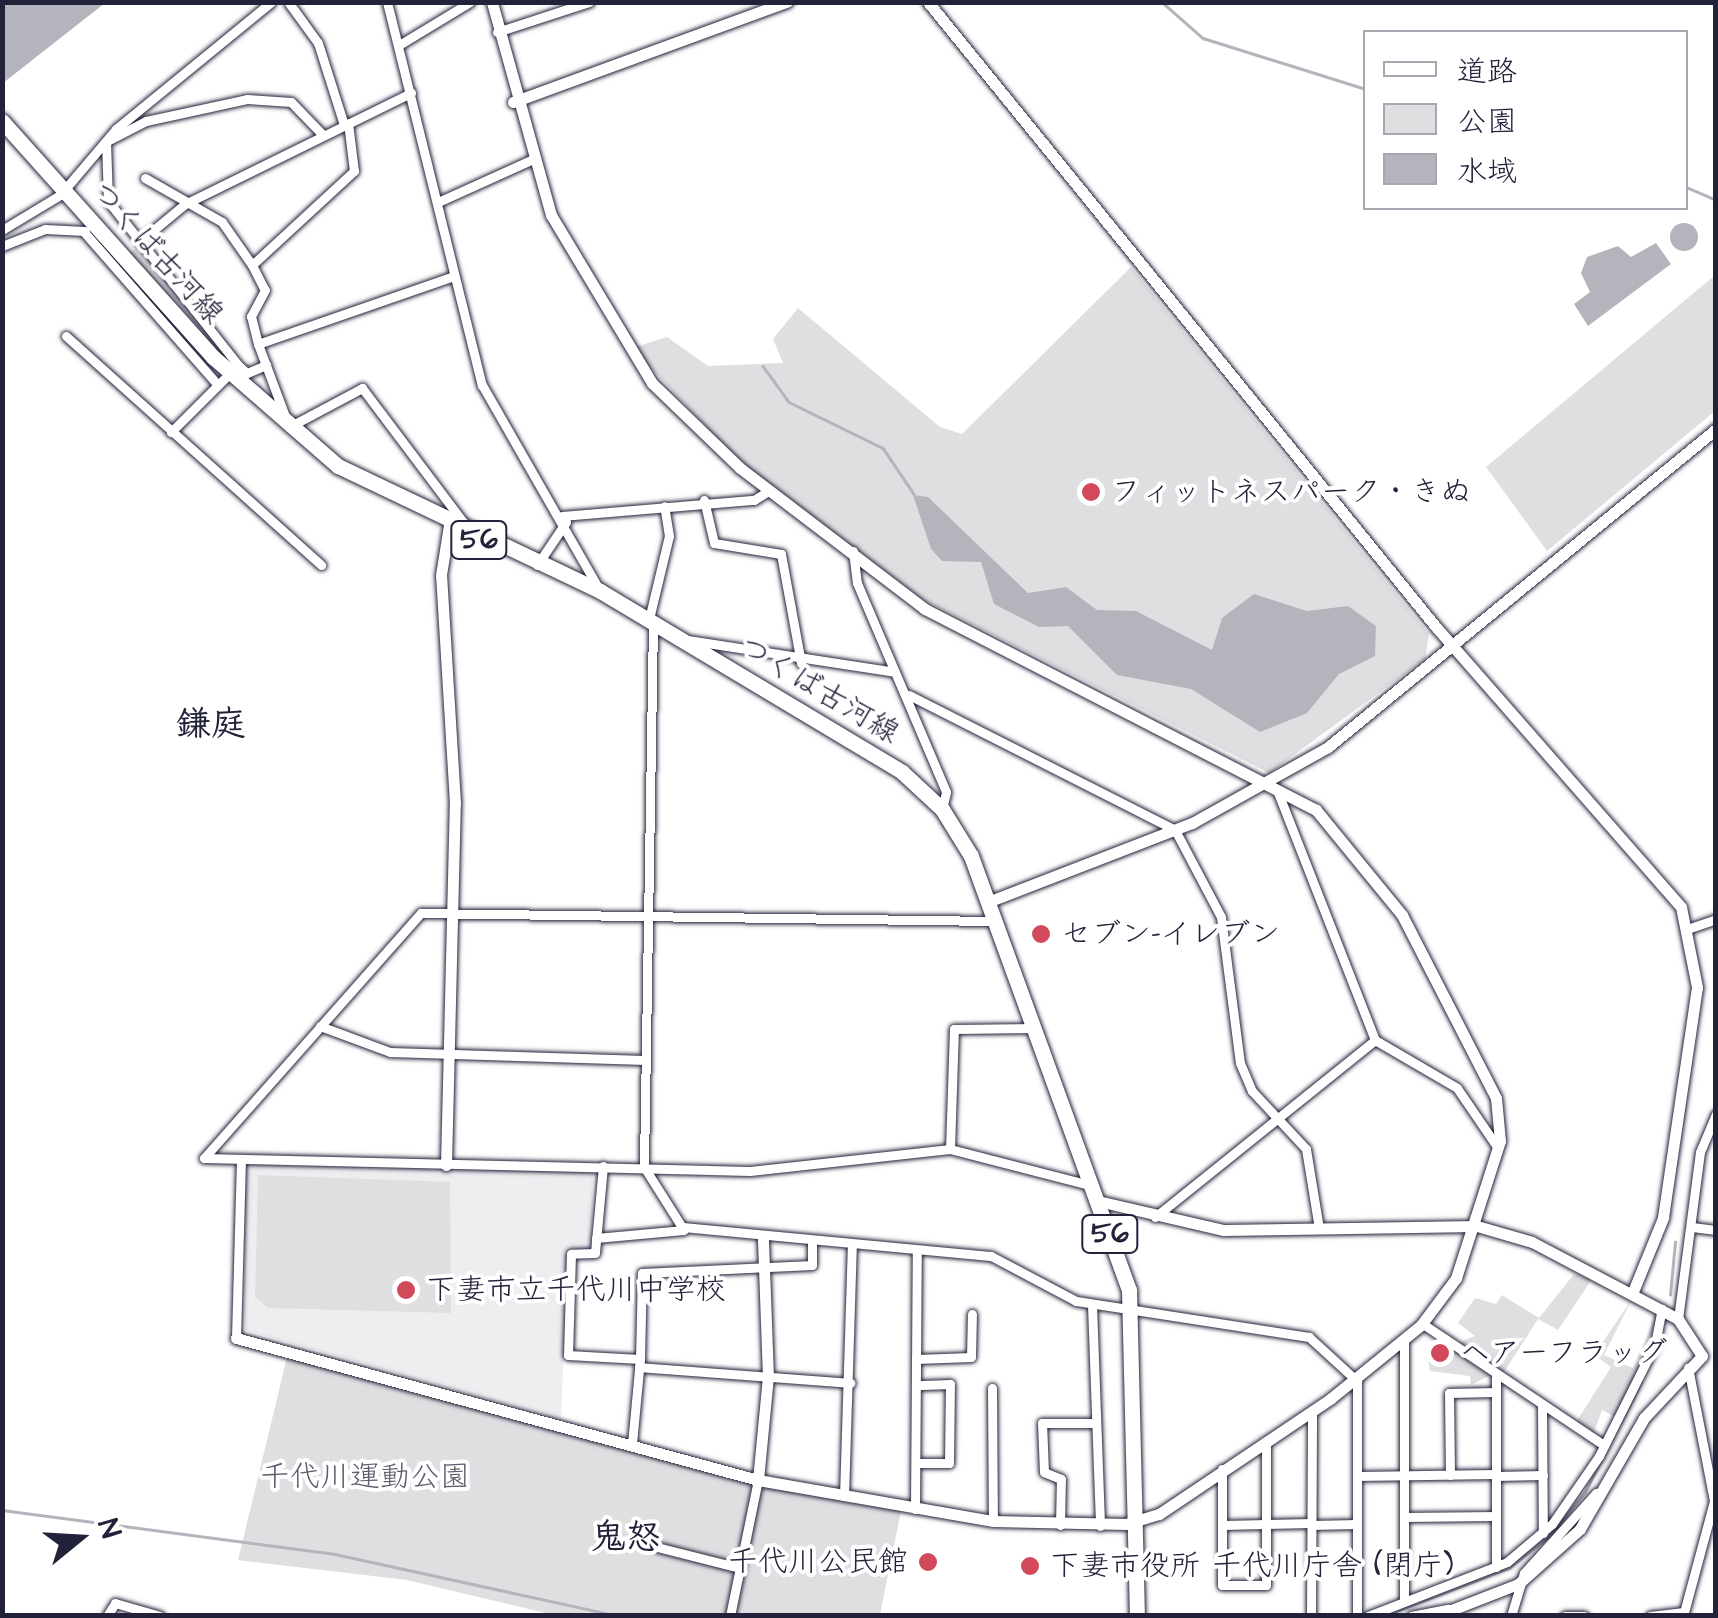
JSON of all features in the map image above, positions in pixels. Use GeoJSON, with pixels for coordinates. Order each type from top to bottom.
{"type":"FeatureCollection","features":[{"type":"Feature","properties":{"kind":"main road","name":"つくば古河線"},"geometry":{"type":"LineString","coordinates":[[2,120],[229,375],[288,427],[360,480],[457,529],[600,591],[902,772],[942,808],[988,902],[1096,1193],[1133,1314],[1137,1616]]}},
{"type":"Feature","properties":{"kind":"street"},"geometry":{"type":"LineString","coordinates":[[2,230],[271,2]]}},
{"type":"Feature","properties":{"kind":"street"},"geometry":{"type":"LineString","coordinates":[[387,2],[482,385],[564,519],[600,591]]}},
{"type":"Feature","properties":{"kind":"street"},"geometry":{"type":"LineString","coordinates":[[399,45],[470,2]]}},
{"type":"Feature","properties":{"kind":"street"},"geometry":{"type":"LineString","coordinates":[[242,1160],[236,1338],[758,1480],[992,1521],[1100,1526],[1138,1522],[1357,1381],[1423,1324],[1452,1284],[1476,1226],[1498,1148],[1496,1098],[1378,876],[1316,810],[1274,782],[942,619],[770,490],[636,363],[570,257],[531,160],[512,102],[492,2]]}},
{"type":"Feature","properties":{"kind":"street"},"geometry":{"type":"LineString","coordinates":[[496,32],[589,2]]}},
{"type":"Feature","properties":{"kind":"street"},"geometry":{"type":"LineString","coordinates":[[512,102],[787,2]]}},
{"type":"Feature","properties":{"kind":"street"},"geometry":{"type":"LineString","coordinates":[[928,2],[1455,648],[1670,891],[1690,928],[1698,987],[1666,1197],[1634,1289]]}},
{"type":"Feature","properties":{"kind":"street"},"geometry":{"type":"LineString","coordinates":[[252,265],[354,171],[346,124],[318,43],[289,4]]}},
{"type":"Feature","properties":{"kind":"street"},"geometry":{"type":"LineString","coordinates":[[139,242],[191,201],[283,163],[322,134],[411,94]]}},
{"type":"Feature","properties":{"kind":"street"},"geometry":{"type":"LineString","coordinates":[[106,141],[146,121],[247,99],[292,102],[322,134]]}},
{"type":"Feature","properties":{"kind":"street"},"geometry":{"type":"LineString","coordinates":[[106,141],[101,185],[112,208],[229,375]]}},
{"type":"Feature","properties":{"kind":"street"},"geometry":{"type":"LineString","coordinates":[[438,202],[531,160]]}},
{"type":"Feature","properties":{"kind":"street"},"geometry":{"type":"LineString","coordinates":[[145,178],[191,201],[227,228],[252,265],[264,290],[250,316],[288,427],[362,388],[457,529],[442,576],[452,912],[446,1164]]}},
{"type":"Feature","properties":{"kind":"street"},"geometry":{"type":"LineString","coordinates":[[99,219],[112,208]]}},
{"type":"Feature","properties":{"kind":"street"},"geometry":{"type":"LineString","coordinates":[[2,246],[45,229],[85,230],[109,271],[229,375]]}},
{"type":"Feature","properties":{"kind":"street"},"geometry":{"type":"LineString","coordinates":[[258,344],[454,276]]}},
{"type":"Feature","properties":{"kind":"street"},"geometry":{"type":"LineString","coordinates":[[66,336],[321,565]]}},
{"type":"Feature","properties":{"kind":"street"},"geometry":{"type":"LineString","coordinates":[[171,432],[229,375],[266,365]]}},
{"type":"Feature","properties":{"kind":"street"},"geometry":{"type":"LineString","coordinates":[[988,902],[1176,830],[1274,782],[1455,648],[1716,429]]}},
{"type":"Feature","properties":{"kind":"street"},"geometry":{"type":"LineString","coordinates":[[564,519],[704,500],[754,500],[770,490]]}},
{"type":"Feature","properties":{"kind":"street"},"geometry":{"type":"LineString","coordinates":[[704,500],[714,543],[781,554],[801,663]]}},
{"type":"Feature","properties":{"kind":"street"},"geometry":{"type":"LineString","coordinates":[[664,506],[668,536],[651,620],[644,1168],[684,1230]]}},
{"type":"Feature","properties":{"kind":"street"},"geometry":{"type":"LineString","coordinates":[[537,566],[564,519]]}},
{"type":"Feature","properties":{"kind":"street"},"geometry":{"type":"LineString","coordinates":[[854,550],[850,565],[895,672],[909,694],[946,792],[942,808]]}},
{"type":"Feature","properties":{"kind":"street"},"geometry":{"type":"LineString","coordinates":[[683,641],[801,663],[895,672]]}},
{"type":"Feature","properties":{"kind":"street"},"geometry":{"type":"LineString","coordinates":[[909,694],[1176,830],[1221,917],[1240,1063],[1306,1149],[1319,1228]]}},
{"type":"Feature","properties":{"kind":"street"},"geometry":{"type":"LineString","coordinates":[[1274,782],[1376,1040],[1457,1088],[1498,1148]]}},
{"type":"Feature","properties":{"kind":"street"},"geometry":{"type":"LineString","coordinates":[[995,921],[422,913],[204,1158],[750,1171],[950,1149],[1096,1193],[1156,1217],[1224,1230],[1476,1226],[1634,1289],[1678,1319],[1702,1356]]}},
{"type":"Feature","properties":{"kind":"street"},"geometry":{"type":"LineString","coordinates":[[1690,928],[1716,919]]}},
{"type":"Feature","properties":{"kind":"street"},"geometry":{"type":"LineString","coordinates":[[320,1026],[350,1043],[448,1057],[645,1060]]}},
{"type":"Feature","properties":{"kind":"street"},"geometry":{"type":"LineString","coordinates":[[950,1149],[954,1028],[1034,1028]]}},
{"type":"Feature","properties":{"kind":"street"},"geometry":{"type":"LineString","coordinates":[[1156,1217],[1376,1040]]}},
{"type":"Feature","properties":{"kind":"street"},"geometry":{"type":"LineString","coordinates":[[1678,1319],[1700,1152],[1716,1114]]}},
{"type":"Feature","properties":{"kind":"street"},"geometry":{"type":"LineString","coordinates":[[1700,1152],[1716,1150]]}},
{"type":"Feature","properties":{"kind":"street"},"geometry":{"type":"LineString","coordinates":[[603,1166],[595,1253],[571,1254],[568,1355],[850,1383]]}},
{"type":"Feature","properties":{"kind":"street"},"geometry":{"type":"LineString","coordinates":[[1692,1227],[1716,1230]]}},
{"type":"Feature","properties":{"kind":"street"},"geometry":{"type":"LineString","coordinates":[[596,1238],[684,1230],[1011,1260],[1092,1305],[1133,1314],[1292,1330],[1357,1381]]}},
{"type":"Feature","properties":{"kind":"street"},"geometry":{"type":"LineString","coordinates":[[730,1616],[758,1480],[768,1377],[764,1239]]}},
{"type":"Feature","properties":{"kind":"street"},"geometry":{"type":"LineString","coordinates":[[632,1444],[640,1363],[642,1273],[812,1264],[812,1242]]}},
{"type":"Feature","properties":{"kind":"street"},"geometry":{"type":"LineString","coordinates":[[844,1496],[852,1248]]}},
{"type":"Feature","properties":{"kind":"street"},"geometry":{"type":"LineString","coordinates":[[915,1509],[916,1250]]}},
{"type":"Feature","properties":{"kind":"street"},"geometry":{"type":"LineString","coordinates":[[1092,1305],[1100,1526]]}},
{"type":"Feature","properties":{"kind":"street"},"geometry":{"type":"LineString","coordinates":[[1368,1616],[1394,1610],[1404,1601],[1496,1567],[1559,1524],[1655,1344],[1662,1306]]}},
{"type":"Feature","properties":{"kind":"street"},"geometry":{"type":"LineString","coordinates":[[916,1359],[971,1357],[972,1314]]}},
{"type":"Feature","properties":{"kind":"street"},"geometry":{"type":"LineString","coordinates":[[1423,1324],[1604,1445]]}},
{"type":"Feature","properties":{"kind":"street"},"geometry":{"type":"LineString","coordinates":[[1404,1341],[1404,1601]]}},
{"type":"Feature","properties":{"kind":"street"},"geometry":{"type":"LineString","coordinates":[[1436,1616],[1520,1582],[1580,1530],[1612,1476],[1688,1367],[1716,1349]]}},
{"type":"Feature","properties":{"kind":"street"},"geometry":{"type":"LineString","coordinates":[[1650,1616],[1683,1614],[1714,1474],[1688,1367]]}},
{"type":"Feature","properties":{"kind":"street"},"geometry":{"type":"LineString","coordinates":[[1496,1374],[1496,1567]]}},
{"type":"Feature","properties":{"kind":"street"},"geometry":{"type":"LineString","coordinates":[[1356,1616],[1357,1381]]}},
{"type":"Feature","properties":{"kind":"street"},"geometry":{"type":"LineString","coordinates":[[916,1385],[950,1384],[949,1463],[916,1463]]}},
{"type":"Feature","properties":{"kind":"street"},"geometry":{"type":"LineString","coordinates":[[992,1388],[992,1521]]}},
{"type":"Feature","properties":{"kind":"street"},"geometry":{"type":"LineString","coordinates":[[1450,1475],[1450,1393],[1496,1392]]}},
{"type":"Feature","properties":{"kind":"street"},"geometry":{"type":"LineString","coordinates":[[1542,1405],[1544,1533]]}},
{"type":"Feature","properties":{"kind":"street"},"geometry":{"type":"LineString","coordinates":[[1311,1616],[1312,1411]]}},
{"type":"Feature","properties":{"kind":"street"},"geometry":{"type":"LineString","coordinates":[[1060,1526],[1060,1479],[1044,1472],[1042,1423],[1096,1424]]}},
{"type":"Feature","properties":{"kind":"street"},"geometry":{"type":"LineString","coordinates":[[1222,1466],[1222,1585],[1266,1585],[1266,1439]]}},
{"type":"Feature","properties":{"kind":"street"},"geometry":{"type":"LineString","coordinates":[[1357,1476],[1543,1475]]}},
{"type":"Feature","properties":{"kind":"street"},"geometry":{"type":"LineString","coordinates":[[1404,1517],[1496,1516]]}},
{"type":"Feature","properties":{"kind":"street"},"geometry":{"type":"LineString","coordinates":[[1222,1524],[1357,1524]]}},
{"type":"Feature","properties":{"kind":"street"},"geometry":{"type":"LineString","coordinates":[[1701,1545],[1716,1545]]}},
{"type":"Feature","properties":{"kind":"street"},"geometry":{"type":"LineString","coordinates":[[657,1547],[740,1568]]}},
{"type":"Feature","properties":{"kind":"street"},"geometry":{"type":"LineString","coordinates":[[1512,1616],[1520,1582]]}},
{"type":"Feature","properties":{"kind":"street"},"geometry":{"type":"LineString","coordinates":[[107,1616],[115,1603],[160,1616]]}},
{"type":"Feature","properties":{"kind":"street"},"geometry":{"type":"LineString","coordinates":[[1411,1616],[1448,1609]]}},
{"type":"Feature","properties":{"kind":"street"},"geometry":{"type":"LineString","coordinates":[[1564,1616],[1584,1616]]}},
{"type":"Feature","properties":{"kind":"shaded area","name":"下妻市立千代川中学校"},"geometry":{"type":"Polygon","coordinates":[[[245,1165],[593,1171],[591,1251],[568,1251],[561,1419],[245,1330],[245,1165]]]}},
{"type":"Feature","properties":{"kind":"green space"},"geometry":{"type":"Polygon","coordinates":[[[138,247],[230,360],[129,253],[138,247]]]}},
{"type":"Feature","properties":{"kind":"green space","name":"フィットネスパーク・きぬ"},"geometry":{"type":"Polygon","coordinates":[[[1131,267],[1429,634],[1425,659],[1269,773],[924,600],[740,462],[632,348],[667,337],[708,366],[783,363],[773,339],[798,308],[940,427],[962,434],[1131,267]]]}},
{"type":"Feature","properties":{"kind":"green space"},"geometry":{"type":"Polygon","coordinates":[[[1715,275],[1715,411],[1547,551],[1486,467],[1715,275]]]}},
{"type":"Feature","properties":{"kind":"green space"},"geometry":{"type":"Polygon","coordinates":[[[258,1175],[450,1182],[451,1313],[268,1308],[255,1297],[258,1175]]]}},
{"type":"Feature","properties":{"kind":"green space"},"geometry":{"type":"Polygon","coordinates":[[[1574,1274],[1592,1279],[1558,1330],[1538,1319],[1502,1375],[1455,1344],[1475,1336],[1458,1323],[1475,1298],[1496,1304],[1502,1295],[1539,1318],[1574,1274]]]}},
{"type":"Feature","properties":{"kind":"green space"},"geometry":{"type":"Polygon","coordinates":[[[1632,1299],[1604,1355],[1633,1368],[1658,1310],[1651,1344],[1615,1417],[1602,1410],[1593,1435],[1575,1424],[1611,1367],[1594,1355],[1632,1299]]]}},
{"type":"Feature","properties":{"kind":"green space"},"geometry":{"type":"Polygon","coordinates":[[[1450,1345],[1492,1374],[1471,1385],[1470,1376],[1430,1371],[1428,1360],[1438,1364],[1450,1345]]]}},
{"type":"Feature","properties":{"kind":"green space","name":"千代川運動公園"},"geometry":{"type":"Polygon","coordinates":[[[288,1353],[758,1480],[902,1506],[880,1615],[554,1615],[407,1580],[238,1560],[288,1353]]]}},
{"type":"Feature","properties":{"kind":"water"},"geometry":{"type":"Polygon","coordinates":[[[3,2],[105,2],[105,3],[3,83],[3,2]]]}},
{"type":"Feature","properties":{"kind":"water"},"geometry":{"type":"Polygon","coordinates":[[[1684,223],[1694,227],[1698,237],[1694,247],[1684,251],[1674,247],[1670,237],[1674,227],[1684,223]]]}},
{"type":"Feature","properties":{"kind":"water"},"geometry":{"type":"Polygon","coordinates":[[[1656,243],[1671,264],[1588,326],[1574,304],[1590,292],[1581,273],[1587,257],[1618,246],[1631,257],[1656,243]]]}},
{"type":"Feature","properties":{"kind":"water"},"geometry":{"type":"Polygon","coordinates":[[[913,495],[928,497],[1028,593],[1066,587],[1097,610],[1136,611],[1212,650],[1222,618],[1254,594],[1307,611],[1348,606],[1376,626],[1375,656],[1339,674],[1307,713],[1260,732],[1191,689],[1117,675],[1068,626],[1039,627],[994,604],[981,562],[942,561],[931,549],[913,495]]]}},
{"type":"Feature","properties":{"kind":"waterway"},"geometry":{"type":"LineString","coordinates":[[1162,2],[1203,38],[1363,88]]}},
{"type":"Feature","properties":{"kind":"waterway"},"geometry":{"type":"LineString","coordinates":[[1688,188],[1716,200]]}},
{"type":"Feature","properties":{"kind":"waterway"},"geometry":{"type":"LineString","coordinates":[[763,366],[789,402],[883,448],[914,494]]}},
{"type":"Feature","properties":{"kind":"waterway"},"geometry":{"type":"LineString","coordinates":[[1670,1295],[1675,1242]]}},
{"type":"Feature","properties":{"kind":"waterway"},"geometry":{"type":"LineString","coordinates":[[1383,1616],[1509,1568],[1548,1537],[1585,1492],[1641,1382]]}},
{"type":"Feature","properties":{"kind":"waterway"},"geometry":{"type":"LineString","coordinates":[[2,1510],[335,1554],[619,1616]]}},
{"type":"Feature","properties":{"kind":"place","name":"フィットネスパーク・きぬ"},"geometry":{"type":"Point","coordinates":[1091,492]}},
{"type":"Feature","properties":{"kind":"place","name":"セブン-イレブン"},"geometry":{"type":"Point","coordinates":[1041,934]}},
{"type":"Feature","properties":{"kind":"place","name":"下妻市立千代川中学校"},"geometry":{"type":"Point","coordinates":[406,1290]}},
{"type":"Feature","properties":{"kind":"place","name":"ヘアーフラッグ"},"geometry":{"type":"Point","coordinates":[1440,1353]}},
{"type":"Feature","properties":{"kind":"place","name":"千代川公民館"},"geometry":{"type":"Point","coordinates":[928,1562]}},
{"type":"Feature","properties":{"kind":"place","name":"下妻市役所 千代川庁舎 (閉庁)"},"geometry":{"type":"Point","coordinates":[1030,1566]}},
{"type":"Feature","properties":{"kind":"district","name":"鎌庭"},"geometry":{"type":"Point","coordinates":[211,725]}},
{"type":"Feature","properties":{"kind":"district","name":"鬼怒"},"geometry":{"type":"Point","coordinates":[626,1538]}}]}
